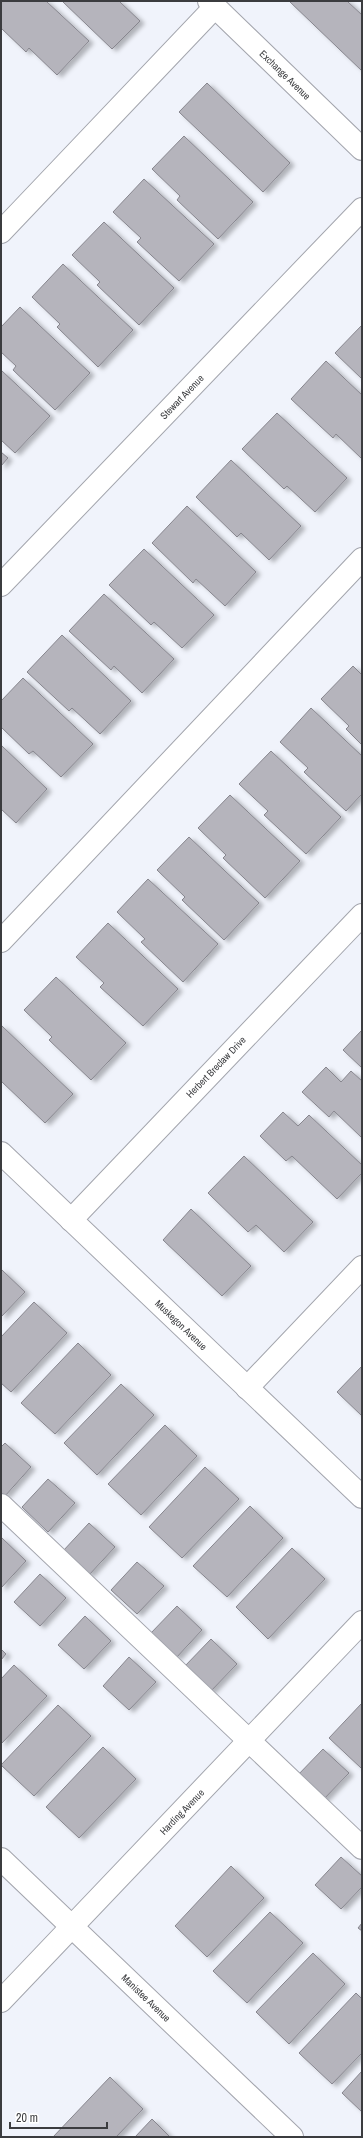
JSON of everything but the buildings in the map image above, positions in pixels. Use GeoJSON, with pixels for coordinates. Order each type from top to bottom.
{"type":"FeatureCollection","features":[{"type":"Feature","properties":{"kind":"street","name":"Exchange Avenue"},"geometry":{"type":"LineString","coordinates":[[212,4],[362,148]]}},
{"type":"Feature","properties":{"kind":"street"},"geometry":{"type":"LineString","coordinates":[[1,232],[212,4]]}},
{"type":"Feature","properties":{"kind":"street","name":"Stewart Avenue"},"geometry":{"type":"LineString","coordinates":[[1,585],[362,209]]}},
{"type":"Feature","properties":{"kind":"street"},"geometry":{"type":"LineString","coordinates":[[1,941],[362,559]]}},
{"type":"Feature","properties":{"kind":"street","name":"Herbert Breclaw Drive"},"geometry":{"type":"LineString","coordinates":[[71,1220],[362,915]]}},
{"type":"Feature","properties":{"kind":"street","name":"Muskegon Avenue"},"geometry":{"type":"LineString","coordinates":[[1,1153],[362,1498]]}},
{"type":"Feature","properties":{"kind":"street"},"geometry":{"type":"LineString","coordinates":[[247,1388],[362,1267]]}},
{"type":"Feature","properties":{"kind":"street"},"geometry":{"type":"LineString","coordinates":[[1,1504],[362,1848]]}},
{"type":"Feature","properties":{"kind":"street","name":"Harding Avenue"},"geometry":{"type":"LineString","coordinates":[[1,2001],[362,1622]]}},
{"type":"Feature","properties":{"kind":"street","name":"Manistee Avenue"},"geometry":{"type":"LineString","coordinates":[[1,1859],[292,2137]]}}]}
